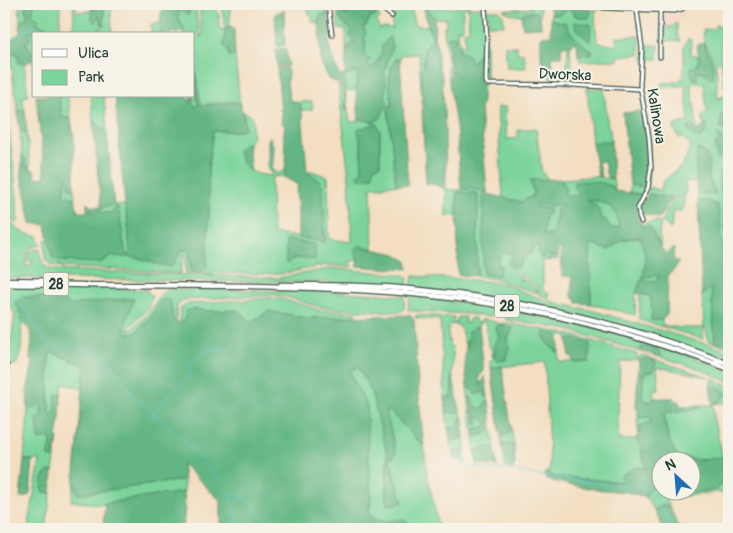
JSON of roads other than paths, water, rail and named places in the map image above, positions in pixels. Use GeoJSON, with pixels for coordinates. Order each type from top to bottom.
{"type":"FeatureCollection","features":[{"type":"Feature","properties":{"kind":"main road","name":"28"},"geometry":{"type":"LineString","coordinates":[[4,282],[346,285],[432,291],[506,302],[581,317],[650,336],[729,364]]}},
{"type":"Feature","properties":{"kind":"main road","name":"28"},"geometry":{"type":"LineString","coordinates":[[4,282],[283,288],[367,291],[440,297],[505,306],[593,325],[671,348],[729,369]]}},
{"type":"Feature","properties":{"kind":"street"},"geometry":{"type":"LineString","coordinates":[[328,4],[332,34]]}},
{"type":"Feature","properties":{"kind":"street"},"geometry":{"type":"LineString","coordinates":[[376,4],[392,16]]}},
{"type":"Feature","properties":{"kind":"street","name":"Dworska"},"geometry":{"type":"LineString","coordinates":[[485,4],[487,39],[486,80],[489,85],[571,85],[640,89]]}},
{"type":"Feature","properties":{"kind":"street"},"geometry":{"type":"LineString","coordinates":[[584,4],[605,8],[637,10],[679,10],[687,4]]}},
{"type":"Feature","properties":{"kind":"street","name":"Kalinowa"},"geometry":{"type":"LineString","coordinates":[[637,10],[642,48],[640,89],[649,137],[651,167],[648,188],[638,205],[641,222]]}},
{"type":"Feature","properties":{"kind":"street"},"geometry":{"type":"LineString","coordinates":[[660,10],[660,58]]}},
{"type":"Feature","properties":{"kind":"street"},"geometry":{"type":"LineString","coordinates":[[729,108],[729,126]]}},
{"type":"Feature","properties":{"kind":"street"},"geometry":{"type":"LineString","coordinates":[[4,214],[8,218]]}},
{"type":"Feature","properties":{"kind":"waterway"},"geometry":{"type":"LineString","coordinates":[[4,44],[29,28],[34,27],[55,32]]}},
{"type":"Feature","properties":{"kind":"waterway"},"geometry":{"type":"LineString","coordinates":[[68,32],[79,32]]}},
{"type":"Feature","properties":{"kind":"waterway"},"geometry":{"type":"LineString","coordinates":[[11,296],[24,306],[43,339],[66,351],[74,344],[104,355],[133,396],[183,438],[210,469],[230,497],[237,516],[236,529]]}},
{"type":"Feature","properties":{"kind":"waterway"},"geometry":{"type":"LineString","coordinates":[[155,415],[160,405],[190,375],[189,365],[193,360],[205,351],[226,346]]}},
{"type":"Feature","properties":{"kind":"waterway"},"geometry":{"type":"LineString","coordinates":[[459,465],[523,472],[549,478],[558,477],[607,485],[639,484],[655,494],[658,505],[672,529]]}},
{"type":"Feature","properties":{"kind":"waterway"},"geometry":{"type":"LineString","coordinates":[[227,493],[243,498],[254,507],[272,529]]}}]}
